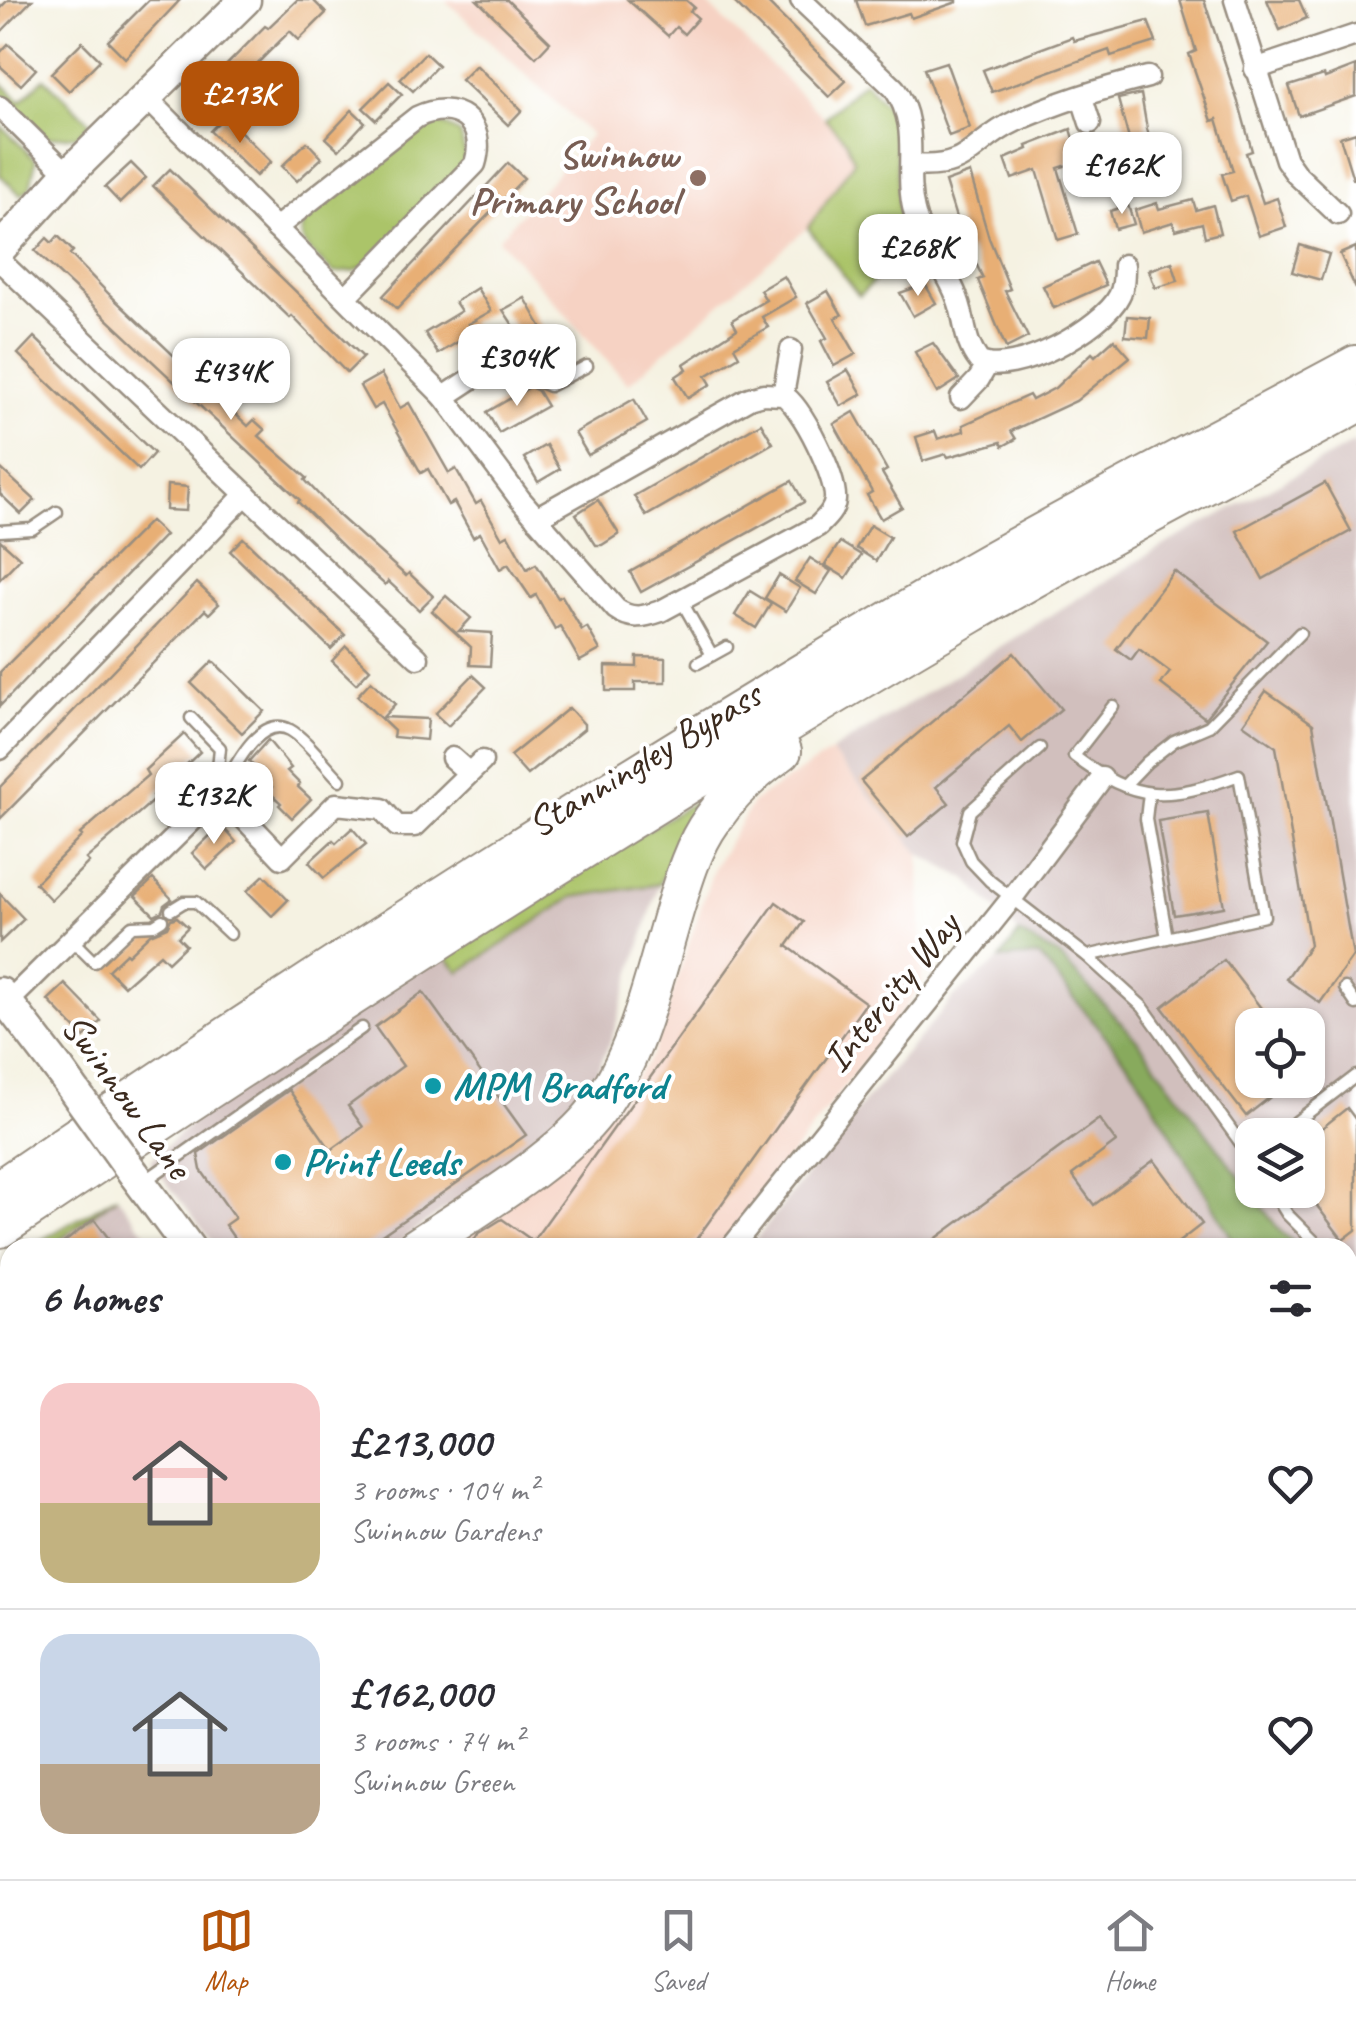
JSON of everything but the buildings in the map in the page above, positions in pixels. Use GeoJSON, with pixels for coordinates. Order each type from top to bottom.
{"type":"FeatureCollection","features":[{"type":"Feature","properties":{"kind":"highway","name":"Stanningley Bypass"},"geometry":{"type":"LineString","coordinates":[[0,1189],[198,1053],[545,830],[960,580],[1356,364]]}},
{"type":"Feature","properties":{"kind":"highway","name":"Stanningley Bypass"},"geometry":{"type":"LineString","coordinates":[[0,1228],[558,862],[974,612],[1356,404]]}},
{"type":"Feature","properties":{"kind":"highway"},"geometry":{"type":"LineString","coordinates":[[430,1238],[548,1156],[595,1113],[634,1041],[684,876],[710,822],[751,773],[974,612]]}},
{"type":"Feature","properties":{"kind":"street"},"geometry":{"type":"LineString","coordinates":[[0,248],[68,174],[245,0]]}},
{"type":"Feature","properties":{"kind":"street"},"geometry":{"type":"LineString","coordinates":[[801,0],[903,101],[918,224],[954,290],[966,340],[979,361],[986,365],[1022,364],[1051,350],[1104,314],[1119,297],[1124,265]]}},
{"type":"Feature","properties":{"kind":"street"},"geometry":{"type":"LineString","coordinates":[[1235,0],[1286,160],[1338,214]]}},
{"type":"Feature","properties":{"kind":"street"},"geometry":{"type":"LineString","coordinates":[[1255,69],[1356,36]]}},
{"type":"Feature","properties":{"kind":"street"},"geometry":{"type":"LineString","coordinates":[[913,165],[952,163],[968,157],[1013,122],[1148,77]]}},
{"type":"Feature","properties":{"kind":"street"},"geometry":{"type":"LineString","coordinates":[[147,98],[348,296],[444,397],[536,518],[626,616],[649,616],[818,526],[834,505],[832,475],[795,406],[783,394],[763,394],[749,398],[536,518]]}},
{"type":"Feature","properties":{"kind":"street"},"geometry":{"type":"LineString","coordinates":[[1082,98],[1090,124]]}},
{"type":"Feature","properties":{"kind":"street"},"geometry":{"type":"LineString","coordinates":[[0,106],[68,174]]}},
{"type":"Feature","properties":{"kind":"street"},"geometry":{"type":"LineString","coordinates":[[276,228],[418,117],[441,108],[464,117],[477,138],[479,150],[474,164],[348,296]]}},
{"type":"Feature","properties":{"kind":"street"},"geometry":{"type":"LineString","coordinates":[[0,261],[418,658]]}},
{"type":"Feature","properties":{"kind":"street"},"geometry":{"type":"LineString","coordinates":[[783,394],[791,350]]}},
{"type":"Feature","properties":{"kind":"street"},"geometry":{"type":"LineString","coordinates":[[444,397],[492,365]]}},
{"type":"Feature","properties":{"kind":"street"},"geometry":{"type":"LineString","coordinates":[[961,398],[979,380],[986,365]]}},
{"type":"Feature","properties":{"kind":"street"},"geometry":{"type":"LineString","coordinates":[[0,749],[246,494]]}},
{"type":"Feature","properties":{"kind":"street"},"geometry":{"type":"LineString","coordinates":[[4,998],[72,940],[220,794],[282,858],[336,804],[382,809],[396,826],[415,826],[476,767],[452,758]]}},
{"type":"Feature","properties":{"kind":"street","name":"Intercity Way"},"geometry":{"type":"LineString","coordinates":[[739,1238],[1012,898],[1102,778]]}},
{"type":"Feature","properties":{"kind":"street","name":"Swinnow Lane"},"geometry":{"type":"LineString","coordinates":[[4,998],[182,1238]]}},
{"type":"Feature","properties":{"kind":"lane"},"geometry":{"type":"LineString","coordinates":[[492,365],[549,386],[587,366]]}},
{"type":"Feature","properties":{"kind":"lane"},"geometry":{"type":"LineString","coordinates":[[0,531],[32,530],[56,512]]}},
{"type":"Feature","properties":{"kind":"lane"},"geometry":{"type":"LineString","coordinates":[[681,600],[712,655]]}},
{"type":"Feature","properties":{"kind":"lane"},"geometry":{"type":"LineString","coordinates":[[1124,786],[1174,741],[1209,726],[1300,633]]}},
{"type":"Feature","properties":{"kind":"lane"},"geometry":{"type":"LineString","coordinates":[[698,663],[727,647]]}},
{"type":"Feature","properties":{"kind":"lane"},"geometry":{"type":"LineString","coordinates":[[1087,956],[1264,916],[1238,775],[1172,796],[1102,778],[1074,756],[1113,706]]}},
{"type":"Feature","properties":{"kind":"lane"},"geometry":{"type":"LineString","coordinates":[[190,718],[220,748],[220,794]]}},
{"type":"Feature","properties":{"kind":"lane"},"geometry":{"type":"LineString","coordinates":[[220,794],[250,744],[264,732],[277,728],[290,730],[340,780]]}},
{"type":"Feature","properties":{"kind":"lane"},"geometry":{"type":"LineString","coordinates":[[1040,748],[970,811],[962,842],[971,861],[1143,1007],[1235,1134]]}},
{"type":"Feature","properties":{"kind":"lane"},"geometry":{"type":"LineString","coordinates":[[1148,792],[1146,819],[1167,938]]}},
{"type":"Feature","properties":{"kind":"lane"},"geometry":{"type":"LineString","coordinates":[[171,910],[184,902],[196,902],[230,934]]}},
{"type":"Feature","properties":{"kind":"lane"},"geometry":{"type":"LineString","coordinates":[[72,940],[94,962],[132,926],[162,920]]}},
{"type":"Feature","properties":{"kind":"lane"},"geometry":{"type":"LineString","coordinates":[[1345,988],[1356,1004]]}},
{"type":"Feature","properties":{"kind":"lane"},"geometry":{"type":"LineString","coordinates":[[138,1179],[362,1028]]}},
{"type":"Feature","properties":{"kind":"lane"},"geometry":{"type":"LineString","coordinates":[[1301,1118],[1356,1076]]}},
{"type":"Feature","properties":{"kind":"lane"},"geometry":{"type":"LineString","coordinates":[[1283,1208],[1311,1238]]}},
{"type":"Feature","properties":{"kind":"shaded area","name":"Swinnow Primary School"},"geometry":{"type":"Polygon","coordinates":[[[445,0],[703,0],[825,118],[846,141],[854,161],[807,228],[628,384],[498,239],[591,135],[445,0]]]}},
{"type":"Feature","properties":{"kind":"shaded area"},"geometry":{"type":"Polygon","coordinates":[[[1356,442],[1356,1238],[1288,1238],[1263,1208],[1325,1208],[1325,1118],[1235,1118],[1235,1171],[1139,1042],[1060,957],[1019,933],[966,879],[920,854],[831,752],[1162,546],[1356,442]]]}},
{"type":"Feature","properties":{"kind":"shaded area"},"geometry":{"type":"Polygon","coordinates":[[[831,752],[920,854],[922,986],[727,1238],[444,1238],[615,1106],[653,1053],[714,867],[753,802],[831,752]]]}},
{"type":"Feature","properties":{"kind":"shaded area"},"geometry":{"type":"Polygon","coordinates":[[[659,884],[612,1038],[584,1100],[544,1140],[405,1238],[209,1238],[150,1161],[203,1112],[442,953],[460,972],[573,897],[659,884]]]}},
{"type":"Feature","properties":{"kind":"shaded area"},"geometry":{"type":"Polygon","coordinates":[[[1039,956],[1135,1072],[1219,1216],[1242,1238],[757,1238],[853,1115],[955,996],[1000,959],[1039,956]]]}},
{"type":"Feature","properties":{"kind":"shaded area"},"geometry":{"type":"Polygon","coordinates":[[[117,1196],[149,1238],[63,1238],[117,1196]]]}},
{"type":"Feature","properties":{"kind":"green space"},"geometry":{"type":"Polygon","coordinates":[[[44,78],[91,123],[79,135],[46,138],[0,92],[0,82],[21,101],[44,78]]]}},
{"type":"Feature","properties":{"kind":"green space"},"geometry":{"type":"Polygon","coordinates":[[[864,81],[888,108],[896,131],[898,207],[913,242],[859,296],[808,228],[854,161],[846,141],[825,118],[864,81]]]}},
{"type":"Feature","properties":{"kind":"green space"},"geometry":{"type":"Polygon","coordinates":[[[429,123],[440,123],[459,133],[466,155],[462,168],[368,264],[355,271],[334,273],[304,242],[302,226],[306,217],[429,123]]]}},
{"type":"Feature","properties":{"kind":"green space"},"geometry":{"type":"Polygon","coordinates":[[[0,125],[36,160],[30,188],[21,195],[0,175],[0,125]]]}},
{"type":"Feature","properties":{"kind":"green space"},"geometry":{"type":"Polygon","coordinates":[[[729,781],[692,821],[659,884],[573,897],[460,972],[442,953],[729,781]]]}},
{"type":"Feature","properties":{"kind":"green space"},"geometry":{"type":"Polygon","coordinates":[[[1019,933],[1060,957],[1139,1042],[1235,1171],[1235,1208],[1263,1208],[1288,1238],[1232,1238],[1135,1072],[1039,956],[1000,959],[1019,933]]]}},
{"type":"Feature","properties":{"kind":"green space"},"geometry":{"type":"Polygon","coordinates":[[[117,1196],[62,1238],[45,1238],[117,1196]]]}},
{"type":"Feature","properties":{"kind":"place","name":"Swinnow Primary School"},"geometry":{"type":"Point","coordinates":[698,178]}},
{"type":"Feature","properties":{"kind":"place","name":"MPM Bradford"},"geometry":{"type":"Point","coordinates":[433,1086]}},
{"type":"Feature","properties":{"kind":"place","name":"Print Leeds"},"geometry":{"type":"Point","coordinates":[283,1162]}}]}
